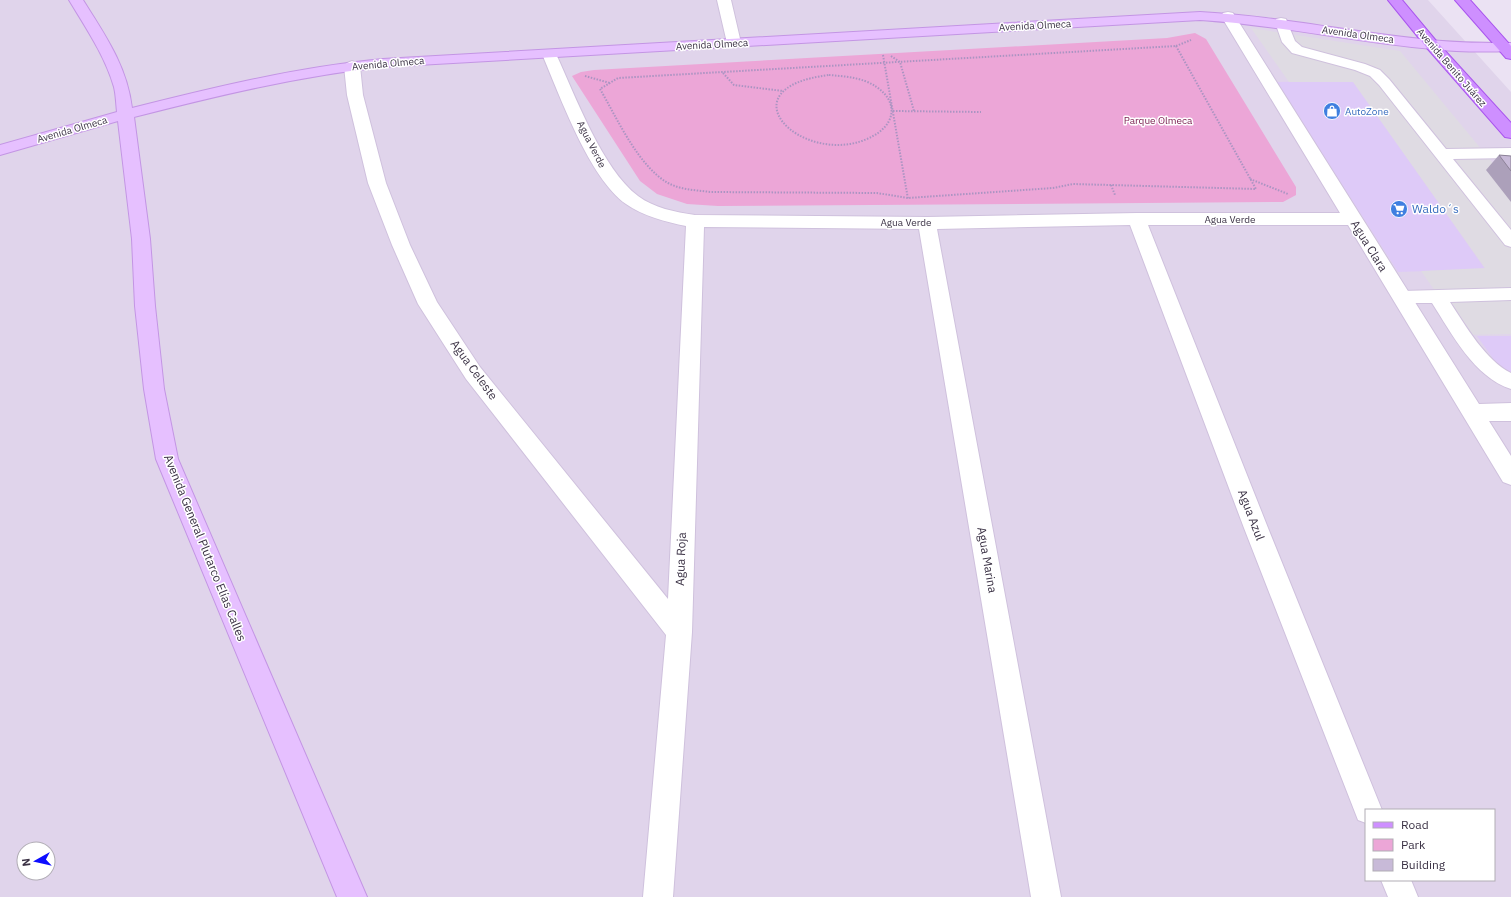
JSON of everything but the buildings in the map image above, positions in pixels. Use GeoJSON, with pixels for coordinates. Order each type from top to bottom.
{"type":"FeatureCollection","features":[{"type":"Feature","properties":{"kind":"main road","name":"Avenida Benito Juárez"},"geometry":{"type":"LineString","coordinates":[[1395,0],[1432,45],[1511,133]]}},
{"type":"Feature","properties":{"kind":"main road"},"geometry":{"type":"LineString","coordinates":[[1462,0],[1509,50]]}},
{"type":"Feature","properties":{"kind":"street","name":"Avenida General Plutarco Elías Calles"},"geometry":{"type":"LineString","coordinates":[[76,0],[107,49],[117,71],[122,89],[141,239],[145,306],[154,388],[167,459],[352,897]]}},
{"type":"Feature","properties":{"kind":"street"},"geometry":{"type":"LineString","coordinates":[[724,0],[734,43]]}},
{"type":"Feature","properties":{"kind":"street","name":"Avenida Olmeca"},"geometry":{"type":"LineString","coordinates":[[0,150],[126,113],[298,74],[352,66],[434,59],[549,54],[1167,17],[1228,16],[1281,22],[1432,45],[1509,50]]}},
{"type":"Feature","properties":{"kind":"street","name":"Agua Clara"},"geometry":{"type":"LineString","coordinates":[[1228,16],[1511,475]]}},
{"type":"Feature","properties":{"kind":"street","name":"Agua Verde"},"geometry":{"type":"LineString","coordinates":[[549,54],[600,162],[614,184],[630,199],[652,210],[678,218],[695,221],[927,223],[1137,219],[1353,219]]}},
{"type":"Feature","properties":{"kind":"street","name":"Agua Celeste"},"geometry":{"type":"LineString","coordinates":[[352,66],[355,95],[378,183],[401,244],[428,304],[473,373],[679,632]]}},
{"type":"Feature","properties":{"kind":"street","name":"Agua Azul"},"geometry":{"type":"LineString","coordinates":[[1137,219],[1258,535],[1368,809]]}},
{"type":"Feature","properties":{"kind":"street","name":"Agua Roja"},"geometry":{"type":"LineString","coordinates":[[658,897],[679,632],[695,221]]}},
{"type":"Feature","properties":{"kind":"street","name":"Agua Marina"},"geometry":{"type":"LineString","coordinates":[[927,223],[1046,897]]}},
{"type":"Feature","properties":{"kind":"street"},"geometry":{"type":"LineString","coordinates":[[1472,413],[1511,412]]}},
{"type":"Feature","properties":{"kind":"street"},"geometry":{"type":"LineString","coordinates":[[1396,881],[1403,897]]}},
{"type":"Feature","properties":{"kind":"lane"},"geometry":{"type":"LineString","coordinates":[[1281,22],[1289,42],[1297,50],[1360,66],[1375,73],[1393,92],[1511,241]]}},
{"type":"Feature","properties":{"kind":"lane"},"geometry":{"type":"LineString","coordinates":[[1441,154],[1511,153]]}},
{"type":"Feature","properties":{"kind":"lane"},"geometry":{"type":"LineString","coordinates":[[1402,297],[1511,294]]}},
{"type":"Feature","properties":{"kind":"lane"},"geometry":{"type":"LineString","coordinates":[[1437,296],[1475,352],[1490,368],[1511,382]]}},
{"type":"Feature","properties":{"kind":"path"},"geometry":{"type":"LineString","coordinates":[[1176,46],[1256,189],[1073,184],[1053,188],[908,198],[877,193],[710,192],[687,189],[667,183],[654,174],[643,160],[600,89],[618,78],[885,63],[1176,46]]}},
{"type":"Feature","properties":{"kind":"path"},"geometry":{"type":"LineString","coordinates":[[881,49],[885,63],[909,204]]}},
{"type":"Feature","properties":{"kind":"path"},"geometry":{"type":"LineString","coordinates":[[888,53],[900,62],[914,112]]}},
{"type":"Feature","properties":{"kind":"path"},"geometry":{"type":"LineString","coordinates":[[723,72],[734,85],[783,91],[795,83],[811,77],[829,75],[848,76],[865,82],[879,90],[889,100],[892,112],[889,123],[879,133],[864,140],[846,144],[827,144],[808,140],[793,133],[782,124],[776,112],[777,101],[783,91]]}},
{"type":"Feature","properties":{"kind":"path"},"geometry":{"type":"LineString","coordinates":[[584,75],[610,83]]}},
{"type":"Feature","properties":{"kind":"path"},"geometry":{"type":"LineString","coordinates":[[893,111],[981,112]]}},
{"type":"Feature","properties":{"kind":"path"},"geometry":{"type":"LineString","coordinates":[[1250,179],[1293,196]]}},
{"type":"Feature","properties":{"kind":"shaded area"},"geometry":{"type":"Polygon","coordinates":[[[0,0],[1428,0],[1511,92],[1511,897],[0,897],[0,0]]]}},
{"type":"Feature","properties":{"kind":"shaded area"},"geometry":{"type":"Polygon","coordinates":[[[1251,28],[1400,51],[1511,185],[1511,334],[1466,335],[1421,271],[1485,268],[1353,82],[1289,82],[1251,28]]]}},
{"type":"Feature","properties":{"kind":"shaded area"},"geometry":{"type":"Polygon","coordinates":[[[1353,81],[1485,269],[1398,272],[1276,82],[1353,81]]]}},
{"type":"Feature","properties":{"kind":"shaded area"},"geometry":{"type":"Polygon","coordinates":[[[1477,336],[1511,336],[1511,377],[1506,377],[1477,336]]]}},
{"type":"Feature","properties":{"kind":"green space","name":"Parque Olmeca"},"geometry":{"type":"Polygon","coordinates":[[[1195,33],[1206,39],[1296,187],[1296,195],[1283,202],[718,206],[687,204],[657,194],[640,181],[572,76],[581,72],[594,70],[1167,38],[1195,33]]]}},
{"type":"Feature","properties":{"kind":"place","name":"AutoZone"},"geometry":{"type":"Point","coordinates":[1332,111]}},
{"type":"Feature","properties":{"kind":"place","name":"Waldo´s"},"geometry":{"type":"Point","coordinates":[1399,209]}}]}
